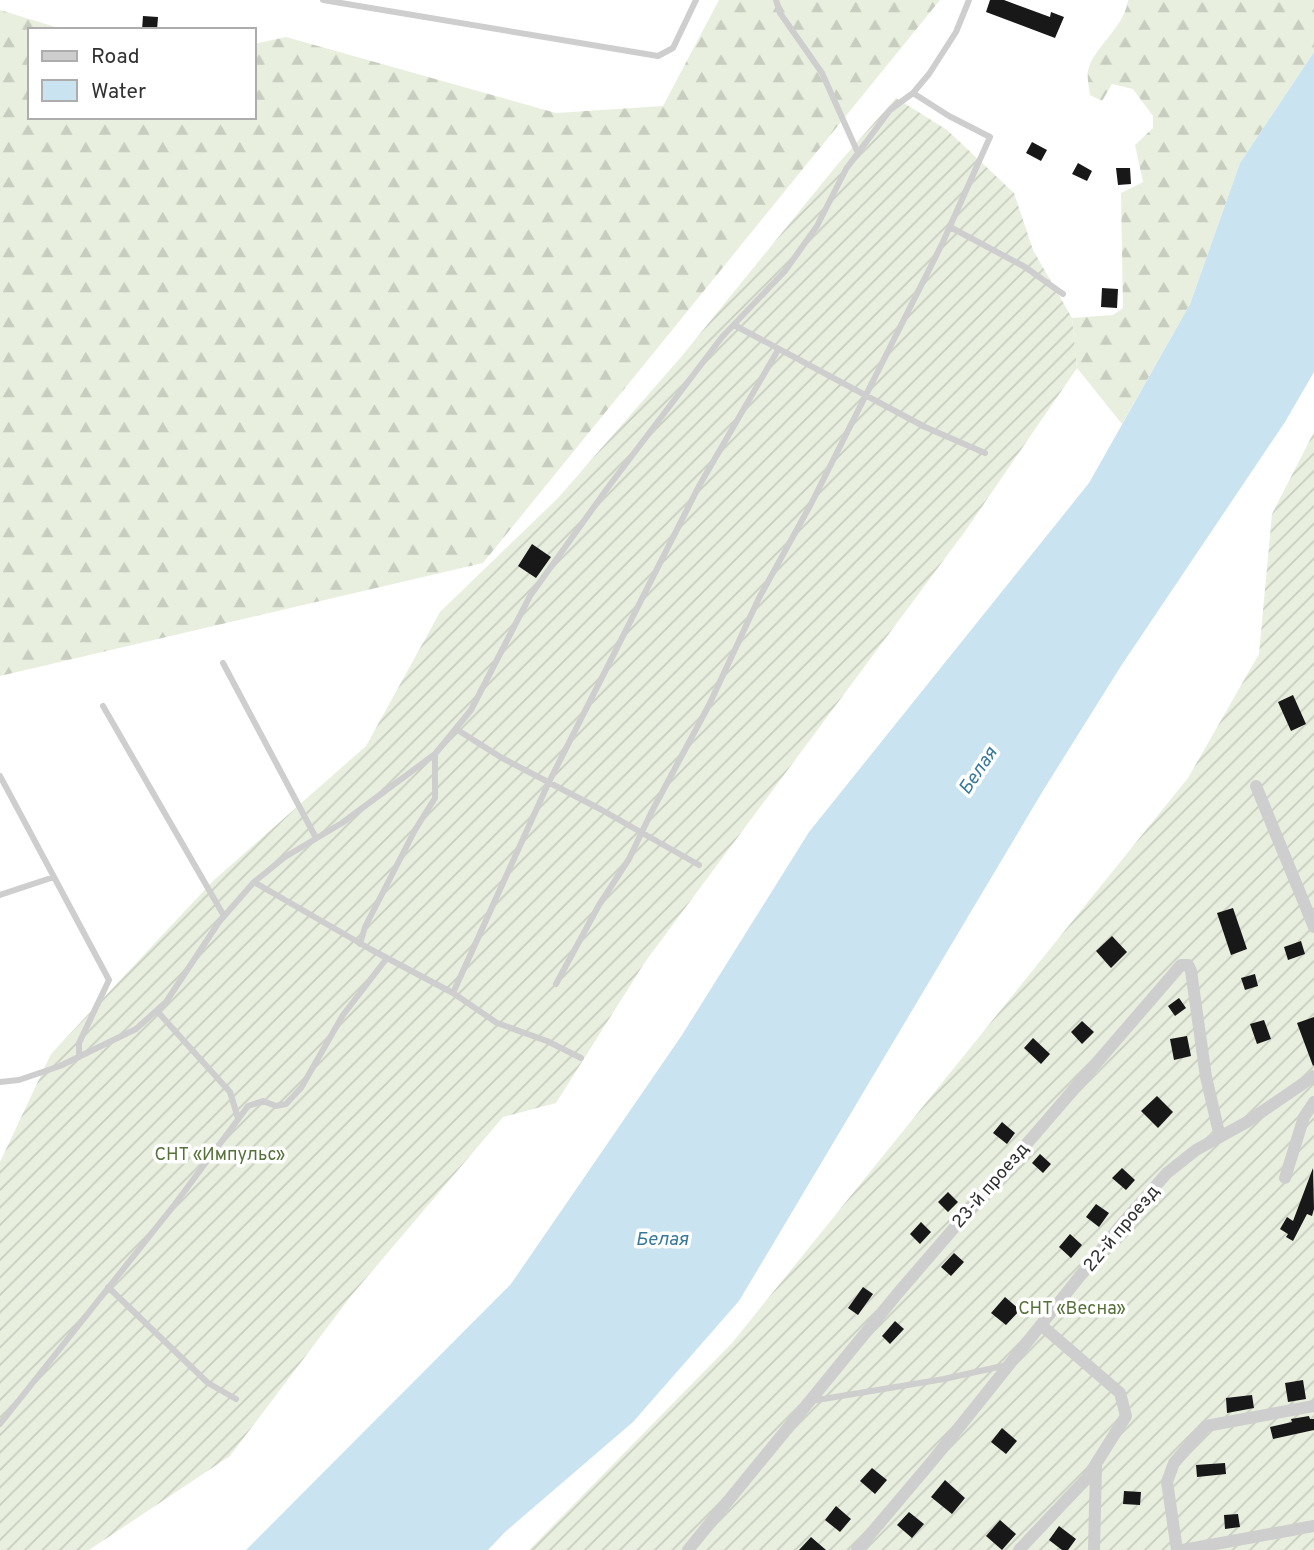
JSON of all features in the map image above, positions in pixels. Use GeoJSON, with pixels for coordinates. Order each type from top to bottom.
{"type":"FeatureCollection","features":[{"type":"Feature","properties":{"kind":"street"},"geometry":{"type":"LineString","coordinates":[[1256,786],[1314,927]]}},
{"type":"Feature","properties":{"kind":"street","name":"23-й проезд"},"geometry":{"type":"LineString","coordinates":[[688,1550],[906,1283],[1181,965],[1188,965],[1191,971],[1206,1077],[1220,1137]]}},
{"type":"Feature","properties":{"kind":"street","name":"22-й проезд"},"geometry":{"type":"LineString","coordinates":[[857,1550],[1120,1226],[1167,1173],[1196,1150],[1247,1122],[1314,1076]]}},
{"type":"Feature","properties":{"kind":"street"},"geometry":{"type":"LineString","coordinates":[[1285,1178],[1304,1117],[1314,1102]]}},
{"type":"Feature","properties":{"kind":"street"},"geometry":{"type":"LineString","coordinates":[[1019,1550],[1087,1478],[1126,1416],[1120,1393],[1041,1325]]}},
{"type":"Feature","properties":{"kind":"street"},"geometry":{"type":"LineString","coordinates":[[1177,1550],[1167,1482],[1174,1463],[1206,1426],[1314,1406]]}},
{"type":"Feature","properties":{"kind":"street"},"geometry":{"type":"LineString","coordinates":[[1094,1550],[1097,1462]]}},
{"type":"Feature","properties":{"kind":"street"},"geometry":{"type":"LineString","coordinates":[[1183,1550],[1314,1526]]}},
{"type":"Feature","properties":{"kind":"lane"},"geometry":{"type":"LineString","coordinates":[[323,0],[658,56],[673,48],[696,0]]}},
{"type":"Feature","properties":{"kind":"lane"},"geometry":{"type":"LineString","coordinates":[[776,0],[780,13],[822,73],[858,153]]}},
{"type":"Feature","properties":{"kind":"lane"},"geometry":{"type":"LineString","coordinates":[[0,1082],[19,1080],[79,1057],[136,1029],[166,1002],[225,916],[254,882],[285,857],[371,802],[435,754],[471,710],[530,596],[625,465],[734,325],[785,271],[817,226],[846,169],[890,110],[913,93],[929,74],[956,32],[969,0]]}},
{"type":"Feature","properties":{"kind":"lane"},"geometry":{"type":"LineString","coordinates":[[555,984],[629,859],[950,227],[990,137],[949,116],[913,93]]}},
{"type":"Feature","properties":{"kind":"lane"},"geometry":{"type":"LineString","coordinates":[[950,227],[1025,267],[1063,294]]}},
{"type":"Feature","properties":{"kind":"lane"},"geometry":{"type":"LineString","coordinates":[[734,325],[925,427],[985,453]]}},
{"type":"Feature","properties":{"kind":"lane"},"geometry":{"type":"LineString","coordinates":[[453,993],[548,784],[699,486],[778,350]]}},
{"type":"Feature","properties":{"kind":"lane"},"geometry":{"type":"LineString","coordinates":[[223,663],[316,838]]}},
{"type":"Feature","properties":{"kind":"lane"},"geometry":{"type":"LineString","coordinates":[[103,706],[225,916]]}},
{"type":"Feature","properties":{"kind":"lane"},"geometry":{"type":"LineString","coordinates":[[456,729],[548,784],[600,809],[699,865]]}},
{"type":"Feature","properties":{"kind":"lane"},"geometry":{"type":"LineString","coordinates":[[360,944],[365,927],[415,830],[435,798],[435,754]]}},
{"type":"Feature","properties":{"kind":"lane"},"geometry":{"type":"LineString","coordinates":[[0,776],[109,980],[79,1043],[79,1057]]}},
{"type":"Feature","properties":{"kind":"lane"},"geometry":{"type":"LineString","coordinates":[[0,895],[54,877]]}},
{"type":"Feature","properties":{"kind":"lane"},"geometry":{"type":"LineString","coordinates":[[254,882],[360,944],[453,993],[497,1023],[547,1041],[580,1058]]}},
{"type":"Feature","properties":{"kind":"lane"},"geometry":{"type":"LineString","coordinates":[[0,1424],[175,1204],[248,1106],[263,1101],[276,1106],[286,1104],[300,1088],[344,1015],[387,958]]}},
{"type":"Feature","properties":{"kind":"lane"},"geometry":{"type":"LineString","coordinates":[[156,1011],[230,1092],[238,1118]]}},
{"type":"Feature","properties":{"kind":"lane"},"geometry":{"type":"LineString","coordinates":[[108,1287],[208,1383],[236,1399]]}},
{"type":"Feature","properties":{"kind":"lane"},"geometry":{"type":"LineString","coordinates":[[809,1401],[944,1379],[1009,1365]]}},
{"type":"Feature","properties":{"kind":"green space"},"geometry":{"type":"Polygon","coordinates":[[[719,0],[940,0],[483,563],[0,676],[0,10],[58,28],[28,28],[28,119],[256,119],[256,44],[286,37],[556,113],[663,106],[719,0]]]}},
{"type":"Feature","properties":{"kind":"green space"},"geometry":{"type":"Polygon","coordinates":[[[1128,0],[1314,0],[1314,52],[1240,163],[1190,304],[1122,424],[1077,368],[1072,318],[1113,315],[1123,308],[1121,193],[1143,182],[1135,145],[1153,128],[1153,116],[1133,89],[1112,84],[1102,101],[1090,95],[1088,74],[1093,58],[1122,18],[1128,0]]]}},
{"type":"Feature","properties":{"kind":"green space","name":"СНТ «Импульс»"},"geometry":{"type":"Polygon","coordinates":[[[896,98],[947,130],[1014,193],[1033,250],[1072,318],[1077,368],[966,530],[645,962],[556,1103],[503,1117],[351,1296],[230,1456],[89,1550],[0,1550],[0,1162],[51,1054],[213,881],[366,746],[440,612],[558,498],[681,357],[837,165],[896,98]]]}},
{"type":"Feature","properties":{"kind":"green space","name":"СНТ «Весна»"},"geometry":{"type":"Polygon","coordinates":[[[1314,432],[1314,1550],[529,1550],[732,1343],[1188,778],[1259,654],[1272,514],[1314,432]]]}},
{"type":"Feature","properties":{"kind":"water","name":"Белая"},"geometry":{"type":"Polygon","coordinates":[[[1314,52],[1314,372],[1285,422],[1121,666],[1044,789],[739,1301],[633,1422],[505,1532],[488,1550],[246,1550],[511,1284],[682,1035],[809,832],[1089,483],[1190,304],[1240,163],[1314,52]]]}},
{"type":"Feature","properties":{"kind":"building"},"geometry":{"type":"Polygon","coordinates":[[[990,0],[1004,0],[1050,17],[1051,12],[1064,17],[1055,38],[986,12],[990,0]]]}},
{"type":"Feature","properties":{"kind":"building"},"geometry":{"type":"Polygon","coordinates":[[[143,16],[158,17],[157,28],[142,28],[143,16]]]}},
{"type":"Feature","properties":{"kind":"building"},"geometry":{"type":"Polygon","coordinates":[[[1032,142],[1047,150],[1041,161],[1026,153],[1032,142]]]}},
{"type":"Feature","properties":{"kind":"building"},"geometry":{"type":"Polygon","coordinates":[[[1078,163],[1092,171],[1087,181],[1072,174],[1078,163]]]}},
{"type":"Feature","properties":{"kind":"building"},"geometry":{"type":"Polygon","coordinates":[[[1116,168],[1130,168],[1131,184],[1118,185],[1116,168]]]}},
{"type":"Feature","properties":{"kind":"building"},"geometry":{"type":"Polygon","coordinates":[[[1102,288],[1118,289],[1117,308],[1101,307],[1102,288]]]}},
{"type":"Feature","properties":{"kind":"building"},"geometry":{"type":"Polygon","coordinates":[[[532,544],[551,557],[536,578],[518,566],[532,544]]]}},
{"type":"Feature","properties":{"kind":"building"},"geometry":{"type":"Polygon","coordinates":[[[1293,695],[1306,724],[1291,731],[1278,702],[1293,695]]]}},
{"type":"Feature","properties":{"kind":"building"},"geometry":{"type":"Polygon","coordinates":[[[1233,908],[1247,949],[1231,955],[1217,913],[1233,908]]]}},
{"type":"Feature","properties":{"kind":"building"},"geometry":{"type":"Polygon","coordinates":[[[1112,936],[1127,952],[1111,968],[1096,951],[1112,936]]]}},
{"type":"Feature","properties":{"kind":"building"},"geometry":{"type":"Polygon","coordinates":[[[1301,941],[1305,954],[1288,960],[1284,947],[1301,941]]]}},
{"type":"Feature","properties":{"kind":"building"},"geometry":{"type":"Polygon","coordinates":[[[1255,974],[1258,986],[1245,990],[1241,978],[1255,974]]]}},
{"type":"Feature","properties":{"kind":"building"},"geometry":{"type":"Polygon","coordinates":[[[1179,998],[1186,1008],[1175,1016],[1168,1006],[1179,998]]]}},
{"type":"Feature","properties":{"kind":"building"},"geometry":{"type":"Polygon","coordinates":[[[1314,1017],[1314,1065],[1313,1066],[1297,1023],[1314,1017]]]}},
{"type":"Feature","properties":{"kind":"building"},"geometry":{"type":"Polygon","coordinates":[[[1264,1020],[1271,1039],[1257,1044],[1250,1024],[1264,1020]]]}},
{"type":"Feature","properties":{"kind":"building"},"geometry":{"type":"Polygon","coordinates":[[[1082,1021],[1094,1032],[1082,1044],[1071,1032],[1082,1021]]]}},
{"type":"Feature","properties":{"kind":"building"},"geometry":{"type":"Polygon","coordinates":[[[1187,1036],[1191,1056],[1174,1060],[1170,1039],[1187,1036]]]}},
{"type":"Feature","properties":{"kind":"building"},"geometry":{"type":"Polygon","coordinates":[[[1033,1038],[1050,1054],[1041,1064],[1024,1048],[1033,1038]]]}},
{"type":"Feature","properties":{"kind":"building"},"geometry":{"type":"Polygon","coordinates":[[[1157,1096],[1173,1112],[1158,1128],[1141,1111],[1157,1096]]]}},
{"type":"Feature","properties":{"kind":"building"},"geometry":{"type":"Polygon","coordinates":[[[1002,1122],[1015,1133],[1007,1144],[993,1133],[1002,1122]]]}},
{"type":"Feature","properties":{"kind":"building"},"geometry":{"type":"Polygon","coordinates":[[[1040,1154],[1051,1164],[1043,1173],[1032,1163],[1040,1154]]]}},
{"type":"Feature","properties":{"kind":"building"},"geometry":{"type":"Polygon","coordinates":[[[1122,1168],[1135,1180],[1126,1190],[1112,1178],[1122,1168]]]}},
{"type":"Feature","properties":{"kind":"building"},"geometry":{"type":"Polygon","coordinates":[[[1313,1168],[1314,1209],[1312,1216],[1307,1214],[1293,1241],[1280,1229],[1287,1217],[1293,1221],[1313,1168]]]}},
{"type":"Feature","properties":{"kind":"building"},"geometry":{"type":"Polygon","coordinates":[[[948,1192],[958,1202],[948,1212],[938,1202],[948,1192]]]}},
{"type":"Feature","properties":{"kind":"building"},"geometry":{"type":"Polygon","coordinates":[[[1096,1204],[1109,1213],[1099,1227],[1086,1217],[1096,1204]]]}},
{"type":"Feature","properties":{"kind":"building"},"geometry":{"type":"Polygon","coordinates":[[[921,1222],[931,1232],[920,1244],[910,1234],[921,1222]]]}},
{"type":"Feature","properties":{"kind":"building"},"geometry":{"type":"Polygon","coordinates":[[[1070,1234],[1082,1245],[1071,1258],[1059,1247],[1070,1234]]]}},
{"type":"Feature","properties":{"kind":"building"},"geometry":{"type":"Polygon","coordinates":[[[954,1253],[964,1262],[951,1276],[941,1267],[954,1253]]]}},
{"type":"Feature","properties":{"kind":"building"},"geometry":{"type":"Polygon","coordinates":[[[863,1287],[873,1294],[858,1315],[848,1308],[863,1287]]]}},
{"type":"Feature","properties":{"kind":"building"},"geometry":{"type":"Polygon","coordinates":[[[1005,1297],[1020,1310],[1006,1325],[991,1313],[1005,1297]]]}},
{"type":"Feature","properties":{"kind":"building"},"geometry":{"type":"Polygon","coordinates":[[[895,1321],[904,1329],[890,1344],[882,1336],[895,1321]]]}},
{"type":"Feature","properties":{"kind":"building"},"geometry":{"type":"Polygon","coordinates":[[[1303,1380],[1306,1399],[1288,1402],[1285,1383],[1303,1380]]]}},
{"type":"Feature","properties":{"kind":"building"},"geometry":{"type":"Polygon","coordinates":[[[1252,1395],[1254,1408],[1227,1413],[1226,1398],[1252,1395]]]}},
{"type":"Feature","properties":{"kind":"building"},"geometry":{"type":"Polygon","coordinates":[[[1309,1416],[1314,1419],[1314,1430],[1273,1439],[1270,1427],[1309,1416]]]}},
{"type":"Feature","properties":{"kind":"building"},"geometry":{"type":"Polygon","coordinates":[[[1002,1428],[1017,1441],[1006,1454],[991,1442],[1002,1428]]]}},
{"type":"Feature","properties":{"kind":"building"},"geometry":{"type":"Polygon","coordinates":[[[1225,1463],[1226,1474],[1197,1477],[1196,1465],[1225,1463]]]}},
{"type":"Feature","properties":{"kind":"building"},"geometry":{"type":"Polygon","coordinates":[[[872,1468],[887,1480],[875,1494],[860,1481],[872,1468]]]}},
{"type":"Feature","properties":{"kind":"building"},"geometry":{"type":"Polygon","coordinates":[[[945,1480],[965,1498],[952,1514],[931,1497],[945,1480]]]}},
{"type":"Feature","properties":{"kind":"building"},"geometry":{"type":"Polygon","coordinates":[[[1124,1491],[1141,1492],[1140,1505],[1123,1504],[1124,1491]]]}},
{"type":"Feature","properties":{"kind":"building"},"geometry":{"type":"Polygon","coordinates":[[[836,1506],[851,1519],[840,1532],[825,1520],[836,1506]]]}},
{"type":"Feature","properties":{"kind":"building"},"geometry":{"type":"Polygon","coordinates":[[[909,1512],[924,1524],[912,1538],[897,1525],[909,1512]]]}},
{"type":"Feature","properties":{"kind":"building"},"geometry":{"type":"Polygon","coordinates":[[[1238,1514],[1240,1527],[1225,1529],[1224,1515],[1238,1514]]]}},
{"type":"Feature","properties":{"kind":"building"},"geometry":{"type":"Polygon","coordinates":[[[1000,1520],[1016,1534],[1002,1550],[986,1536],[1000,1520]]]}},
{"type":"Feature","properties":{"kind":"building"},"geometry":{"type":"Polygon","coordinates":[[[1059,1526],[1076,1539],[1068,1550],[1062,1550],[1049,1540],[1059,1526]]]}},
{"type":"Feature","properties":{"kind":"building"},"geometry":{"type":"Polygon","coordinates":[[[811,1537],[826,1550],[799,1550],[811,1537]]]}}]}
